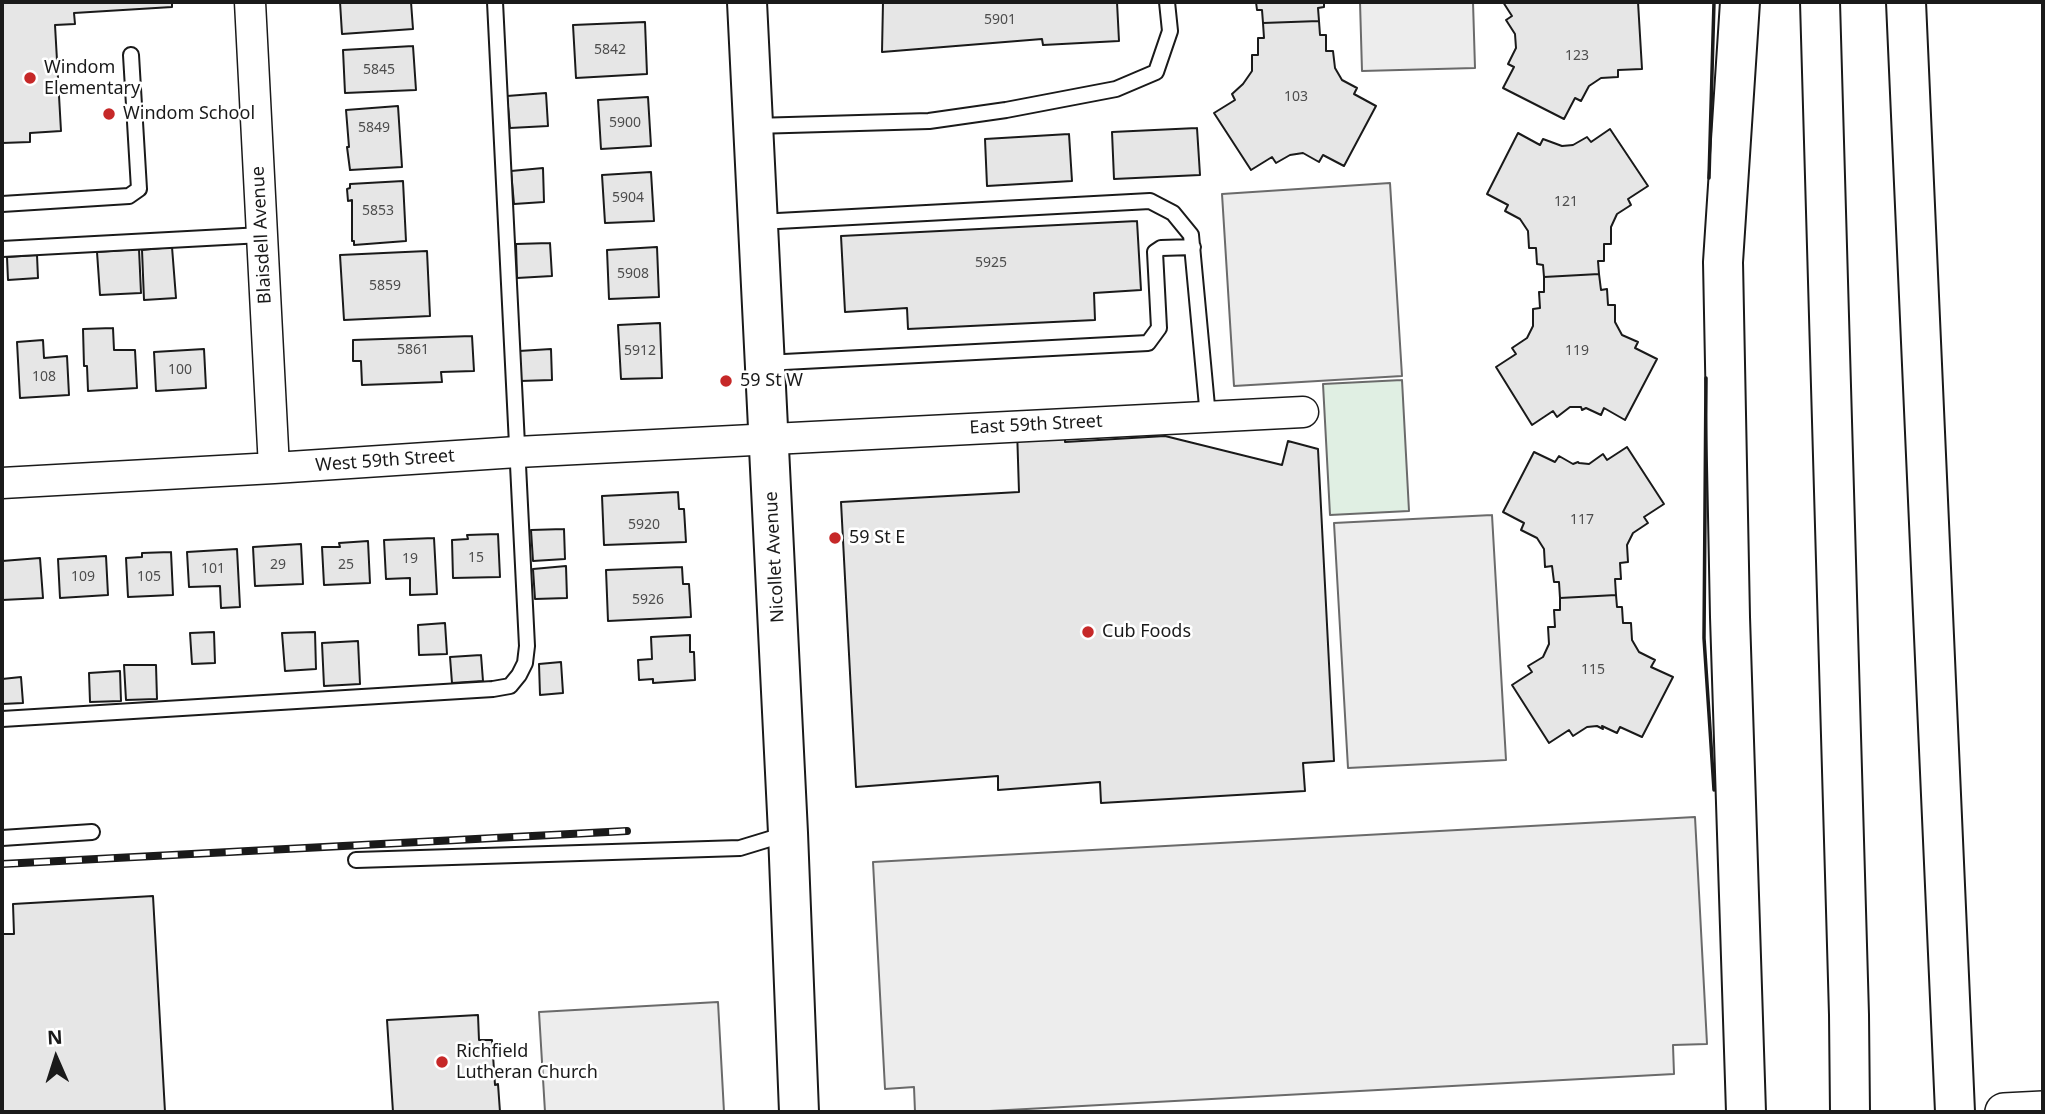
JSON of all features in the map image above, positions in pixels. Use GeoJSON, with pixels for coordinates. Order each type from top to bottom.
{"type":"FeatureCollection","features":[{"type":"Feature","properties":{"kind":"main road","name":"Nicollet Avenue"},"geometry":{"type":"LineString","coordinates":[[747,2],[799,1112]]}},
{"type":"Feature","properties":{"kind":"main road"},"geometry":{"type":"LineString","coordinates":[[1740,2],[1723,262],[1730,617],[1746,1112]]}},
{"type":"Feature","properties":{"kind":"main road"},"geometry":{"type":"LineString","coordinates":[[1820,2],[1850,1112]]}},
{"type":"Feature","properties":{"kind":"main road"},"geometry":{"type":"LineString","coordinates":[[1906,2],[1955,1112]]}},
{"type":"Feature","properties":{"kind":"street","name":"Blaisdell Avenue"},"geometry":{"type":"LineString","coordinates":[[250,2],[274,468]]}},
{"type":"Feature","properties":{"kind":"street","name":"East 59th Street"},"geometry":{"type":"LineString","coordinates":[[769,439],[1303,412]]}},
{"type":"Feature","properties":{"kind":"street","name":"West 59th Street"},"geometry":{"type":"LineString","coordinates":[[2,483],[769,439]]}},
{"type":"Feature","properties":{"kind":"street"},"geometry":{"type":"LineString","coordinates":[[2004,1112],[2043,1110]]}},
{"type":"Feature","properties":{"kind":"lane"},"geometry":{"type":"LineString","coordinates":[[2,719],[479,690],[510,686],[526,663],[495,2]]}},
{"type":"Feature","properties":{"kind":"lane"},"geometry":{"type":"LineString","coordinates":[[753,126],[929,121],[1006,110],[1116,89],[1156,72],[1170,31],[1167,2]]}},
{"type":"Feature","properties":{"kind":"lane"},"geometry":{"type":"LineString","coordinates":[[2,204],[129,196],[139,189],[131,55]]}},
{"type":"Feature","properties":{"kind":"lane"},"geometry":{"type":"LineString","coordinates":[[757,222],[1150,201],[1173,213],[1191,235],[1208,416]]}},
{"type":"Feature","properties":{"kind":"lane"},"geometry":{"type":"LineString","coordinates":[[2,249],[262,235]]}},
{"type":"Feature","properties":{"kind":"lane"},"geometry":{"type":"LineString","coordinates":[[764,363],[1148,344],[1158,328],[1155,251],[1161,248],[1192,247]]}},
{"type":"Feature","properties":{"kind":"lane"},"geometry":{"type":"LineString","coordinates":[[2,838],[92,832]]}},
{"type":"Feature","properties":{"kind":"lane"},"geometry":{"type":"LineString","coordinates":[[356,860],[740,848],[788,834]]}},
{"type":"Feature","properties":{"kind":"green space"},"geometry":{"type":"Polygon","coordinates":[[[1402,380],[1409,511],[1330,515],[1323,384],[1402,380]]]}},
{"type":"Feature","properties":{"kind":"shaded area"},"geometry":{"type":"Polygon","coordinates":[[[1360,2],[1473,2],[1475,68],[1362,71],[1360,2]]]}},
{"type":"Feature","properties":{"kind":"shaded area"},"geometry":{"type":"Polygon","coordinates":[[[1390,183],[1402,376],[1234,386],[1222,194],[1390,183]]]}},
{"type":"Feature","properties":{"kind":"shaded area"},"geometry":{"type":"Polygon","coordinates":[[[1492,515],[1506,760],[1348,768],[1334,523],[1492,515]]]}},
{"type":"Feature","properties":{"kind":"shaded area"},"geometry":{"type":"Polygon","coordinates":[[[1695,817],[1707,1044],[1673,1045],[1674,1074],[971,1112],[915,1112],[914,1087],[885,1089],[873,862],[1695,817]]]}},
{"type":"Feature","properties":{"kind":"shaded area"},"geometry":{"type":"Polygon","coordinates":[[[718,1002],[724,1112],[545,1112],[539,1012],[718,1002]]]}},
{"type":"Feature","properties":{"kind":"building","name":"Windom Elementary"},"geometry":{"type":"Polygon","coordinates":[[[2,2],[172,2],[172,7],[74,13],[75,24],[55,25],[61,131],[30,133],[30,142],[2,143],[2,2]]]}},
{"type":"Feature","properties":{"kind":"building"},"geometry":{"type":"Polygon","coordinates":[[[340,2],[411,2],[413,29],[342,34],[340,2]]]}},
{"type":"Feature","properties":{"kind":"building"},"geometry":{"type":"Polygon","coordinates":[[[883,2],[1117,2],[1119,41],[1043,45],[1042,39],[882,52],[883,2]]]}},
{"type":"Feature","properties":{"kind":"building"},"geometry":{"type":"Polygon","coordinates":[[[1256,2],[1324,2],[1324,7],[1318,8],[1319,21],[1263,23],[1262,10],[1257,10],[1256,2]]]}},
{"type":"Feature","properties":{"kind":"building"},"geometry":{"type":"Polygon","coordinates":[[[1503,2],[1638,2],[1642,69],[1618,70],[1618,77],[1601,78],[1589,86],[1581,101],[1575,98],[1564,119],[1503,88],[1514,67],[1508,64],[1516,48],[1515,34],[1506,20],[1512,16],[1503,2]]]}},
{"type":"Feature","properties":{"kind":"building"},"geometry":{"type":"Polygon","coordinates":[[[1319,21],[1320,35],[1326,35],[1326,51],[1333,51],[1335,68],[1342,80],[1357,88],[1354,94],[1376,106],[1344,166],[1323,155],[1319,162],[1303,153],[1290,155],[1276,163],[1272,157],[1251,170],[1214,113],[1235,100],[1232,94],[1252,71],[1252,55],[1258,55],[1258,38],[1264,38],[1263,23],[1319,21]]]}},
{"type":"Feature","properties":{"kind":"building"},"geometry":{"type":"Polygon","coordinates":[[[645,22],[647,74],[576,78],[573,25],[645,22]]]}},
{"type":"Feature","properties":{"kind":"building"},"geometry":{"type":"Polygon","coordinates":[[[413,46],[416,90],[345,93],[343,50],[413,46]]]}},
{"type":"Feature","properties":{"kind":"building"},"geometry":{"type":"Polygon","coordinates":[[[546,93],[548,126],[510,128],[507,96],[546,93]]]}},
{"type":"Feature","properties":{"kind":"building"},"geometry":{"type":"Polygon","coordinates":[[[648,97],[651,146],[601,149],[598,100],[648,97]]]}},
{"type":"Feature","properties":{"kind":"building"},"geometry":{"type":"Polygon","coordinates":[[[398,106],[402,167],[350,170],[346,110],[398,106]]]}},
{"type":"Feature","properties":{"kind":"building"},"geometry":{"type":"Polygon","coordinates":[[[1197,128],[1200,175],[1114,179],[1112,132],[1197,128]]]}},
{"type":"Feature","properties":{"kind":"building"},"geometry":{"type":"Polygon","coordinates":[[[1610,129],[1648,186],[1628,199],[1631,205],[1617,214],[1611,227],[1611,244],[1604,244],[1604,261],[1598,261],[1599,274],[1544,277],[1543,265],[1537,264],[1536,248],[1529,248],[1528,231],[1520,219],[1505,211],[1508,205],[1487,194],[1518,133],[1540,145],[1543,139],[1562,146],[1573,145],[1587,137],[1591,142],[1610,129]]]}},
{"type":"Feature","properties":{"kind":"building"},"geometry":{"type":"Polygon","coordinates":[[[1069,134],[1072,181],[987,186],[985,139],[1069,134]]]}},
{"type":"Feature","properties":{"kind":"building"},"geometry":{"type":"Polygon","coordinates":[[[543,168],[544,202],[514,204],[511,171],[543,168]]]}},
{"type":"Feature","properties":{"kind":"building"},"geometry":{"type":"Polygon","coordinates":[[[651,172],[654,221],[605,223],[602,175],[651,172]]]}},
{"type":"Feature","properties":{"kind":"building"},"geometry":{"type":"Polygon","coordinates":[[[403,181],[406,241],[354,245],[352,200],[348,201],[347,189],[350,184],[403,181]]]}},
{"type":"Feature","properties":{"kind":"building"},"geometry":{"type":"Polygon","coordinates":[[[1137,221],[1141,290],[1094,293],[1095,320],[908,329],[907,308],[845,312],[841,236],[1137,221]]]}},
{"type":"Feature","properties":{"kind":"building"},"geometry":{"type":"Polygon","coordinates":[[[550,243],[552,276],[517,278],[516,244],[550,243]]]}},
{"type":"Feature","properties":{"kind":"building"},"geometry":{"type":"Polygon","coordinates":[[[172,247],[176,298],[144,300],[142,250],[172,247]]]}},
{"type":"Feature","properties":{"kind":"building"},"geometry":{"type":"Polygon","coordinates":[[[657,247],[659,297],[609,299],[607,250],[657,247]]]}},
{"type":"Feature","properties":{"kind":"building"},"geometry":{"type":"Polygon","coordinates":[[[139,249],[141,293],[100,295],[97,252],[139,249]]]}},
{"type":"Feature","properties":{"kind":"building"},"geometry":{"type":"Polygon","coordinates":[[[427,251],[430,316],[344,320],[340,255],[427,251]]]}},
{"type":"Feature","properties":{"kind":"building"},"geometry":{"type":"Polygon","coordinates":[[[37,255],[38,278],[8,280],[7,257],[37,255]]]}},
{"type":"Feature","properties":{"kind":"building"},"geometry":{"type":"Polygon","coordinates":[[[1599,274],[1601,290],[1607,289],[1608,305],[1615,305],[1615,322],[1622,335],[1638,342],[1635,348],[1657,359],[1625,420],[1604,408],[1601,415],[1586,408],[1582,410],[1581,407],[1570,407],[1557,417],[1553,411],[1532,425],[1496,367],[1516,354],[1512,348],[1527,338],[1533,326],[1533,309],[1540,308],[1539,292],[1544,292],[1544,277],[1599,274]]]}},
{"type":"Feature","properties":{"kind":"building"},"geometry":{"type":"Polygon","coordinates":[[[660,323],[662,378],[621,379],[618,325],[660,323]]]}},
{"type":"Feature","properties":{"kind":"building"},"geometry":{"type":"Polygon","coordinates":[[[113,328],[114,350],[135,350],[137,388],[88,391],[83,329],[113,328]]]}},
{"type":"Feature","properties":{"kind":"building"},"geometry":{"type":"Polygon","coordinates":[[[472,336],[474,371],[441,372],[442,382],[362,385],[361,361],[353,361],[353,340],[472,336]]]}},
{"type":"Feature","properties":{"kind":"building"},"geometry":{"type":"Polygon","coordinates":[[[43,340],[44,358],[67,356],[69,395],[20,398],[17,342],[43,340]]]}},
{"type":"Feature","properties":{"kind":"building"},"geometry":{"type":"Polygon","coordinates":[[[204,349],[206,388],[156,391],[154,352],[204,349]]]}},
{"type":"Feature","properties":{"kind":"building"},"geometry":{"type":"Polygon","coordinates":[[[551,349],[552,380],[520,381],[519,351],[551,349]]]}},
{"type":"Feature","properties":{"kind":"building","name":"Cub Foods"},"geometry":{"type":"Polygon","coordinates":[[[1065,427],[1065,442],[1165,436],[1282,465],[1288,441],[1318,449],[1334,761],[1303,763],[1305,791],[1101,803],[1100,782],[998,790],[998,776],[856,787],[841,502],[1019,492],[1017,429],[1065,427]]]}},
{"type":"Feature","properties":{"kind":"building"},"geometry":{"type":"Polygon","coordinates":[[[1627,447],[1664,504],[1644,517],[1648,523],[1633,533],[1627,545],[1628,562],[1620,563],[1621,579],[1615,579],[1616,595],[1560,598],[1559,582],[1554,582],[1552,566],[1545,567],[1544,549],[1537,538],[1521,530],[1524,523],[1503,512],[1534,452],[1555,462],[1559,456],[1573,464],[1589,464],[1603,454],[1607,460],[1627,447]]]}},
{"type":"Feature","properties":{"kind":"building"},"geometry":{"type":"Polygon","coordinates":[[[678,492],[679,509],[684,509],[686,542],[604,545],[602,496],[678,492]]]}},
{"type":"Feature","properties":{"kind":"building"},"geometry":{"type":"Polygon","coordinates":[[[564,529],[565,559],[533,561],[531,530],[564,529]]]}},
{"type":"Feature","properties":{"kind":"building"},"geometry":{"type":"Polygon","coordinates":[[[498,534],[500,577],[453,578],[452,540],[468,539],[467,535],[498,534]]]}},
{"type":"Feature","properties":{"kind":"building"},"geometry":{"type":"Polygon","coordinates":[[[434,538],[437,594],[410,595],[410,578],[386,579],[384,540],[434,538]]]}},
{"type":"Feature","properties":{"kind":"building"},"geometry":{"type":"Polygon","coordinates":[[[368,541],[370,583],[324,585],[322,547],[340,547],[339,543],[368,541]]]}},
{"type":"Feature","properties":{"kind":"building"},"geometry":{"type":"Polygon","coordinates":[[[301,544],[303,584],[255,586],[253,547],[301,544]]]}},
{"type":"Feature","properties":{"kind":"building"},"geometry":{"type":"Polygon","coordinates":[[[237,549],[240,607],[221,608],[220,586],[189,587],[187,552],[237,549]]]}},
{"type":"Feature","properties":{"kind":"building"},"geometry":{"type":"Polygon","coordinates":[[[171,552],[173,595],[128,597],[126,558],[142,557],[142,553],[171,552]]]}},
{"type":"Feature","properties":{"kind":"building"},"geometry":{"type":"Polygon","coordinates":[[[106,556],[108,595],[60,598],[58,559],[106,556]]]}},
{"type":"Feature","properties":{"kind":"building"},"geometry":{"type":"Polygon","coordinates":[[[40,558],[43,598],[2,600],[2,561],[40,558]]]}},
{"type":"Feature","properties":{"kind":"building"},"geometry":{"type":"Polygon","coordinates":[[[566,566],[567,598],[535,599],[533,569],[566,566]]]}},
{"type":"Feature","properties":{"kind":"building"},"geometry":{"type":"Polygon","coordinates":[[[682,567],[683,584],[689,584],[691,617],[608,621],[606,570],[682,567]]]}},
{"type":"Feature","properties":{"kind":"building"},"geometry":{"type":"Polygon","coordinates":[[[1616,595],[1617,607],[1622,607],[1623,623],[1631,623],[1632,640],[1639,652],[1655,660],[1651,667],[1673,677],[1642,737],[1620,727],[1617,733],[1597,726],[1587,727],[1573,736],[1569,730],[1549,743],[1512,685],[1532,672],[1528,666],[1543,657],[1549,644],[1548,627],[1555,627],[1554,610],[1560,610],[1560,598],[1616,595]]]}},
{"type":"Feature","properties":{"kind":"building"},"geometry":{"type":"Polygon","coordinates":[[[445,623],[447,654],[419,655],[418,625],[445,623]]]}},
{"type":"Feature","properties":{"kind":"building"},"geometry":{"type":"Polygon","coordinates":[[[214,632],[215,663],[192,664],[190,633],[214,632]]]}},
{"type":"Feature","properties":{"kind":"building"},"geometry":{"type":"Polygon","coordinates":[[[315,632],[316,669],[285,671],[282,633],[315,632]]]}},
{"type":"Feature","properties":{"kind":"building"},"geometry":{"type":"Polygon","coordinates":[[[690,635],[695,680],[653,683],[653,679],[639,680],[638,660],[652,659],[651,637],[690,635]]]}},
{"type":"Feature","properties":{"kind":"building"},"geometry":{"type":"Polygon","coordinates":[[[358,641],[360,684],[324,686],[322,643],[358,641]]]}},
{"type":"Feature","properties":{"kind":"building"},"geometry":{"type":"Polygon","coordinates":[[[481,655],[483,681],[452,683],[450,657],[481,655]]]}},
{"type":"Feature","properties":{"kind":"building"},"geometry":{"type":"Polygon","coordinates":[[[561,662],[563,693],[540,695],[539,664],[561,662]]]}},
{"type":"Feature","properties":{"kind":"building"},"geometry":{"type":"Polygon","coordinates":[[[124,665],[156,665],[157,699],[126,700],[124,665]]]}},
{"type":"Feature","properties":{"kind":"building"},"geometry":{"type":"Polygon","coordinates":[[[120,671],[121,701],[90,702],[89,673],[120,671]]]}},
{"type":"Feature","properties":{"kind":"building"},"geometry":{"type":"Polygon","coordinates":[[[21,677],[23,703],[2,704],[2,679],[21,677]]]}},
{"type":"Feature","properties":{"kind":"building"},"geometry":{"type":"Polygon","coordinates":[[[153,896],[165,1112],[2,1112],[2,934],[14,934],[13,904],[153,896]]]}},
{"type":"Feature","properties":{"kind":"building","name":"Richfield Lutheran Church"},"geometry":{"type":"Polygon","coordinates":[[[478,1015],[479,1040],[492,1040],[500,1112],[393,1112],[387,1020],[478,1015]]]}},
{"type":"Feature","properties":{"kind":"railway"},"geometry":{"type":"LineString","coordinates":[[2,864],[627,831]]}},
{"type":"Feature","properties":{"kind":"wall"},"geometry":{"type":"LineString","coordinates":[[1709,178],[1714,2]]}},
{"type":"Feature","properties":{"kind":"wall"},"geometry":{"type":"LineString","coordinates":[[1706,378],[1704,638],[1714,790]]}},
{"type":"Feature","properties":{"kind":"place","name":"Windom Elementary"},"geometry":{"type":"Point","coordinates":[30,78]}},
{"type":"Feature","properties":{"kind":"place","name":"Windom School"},"geometry":{"type":"Point","coordinates":[109,114]}},
{"type":"Feature","properties":{"kind":"place","name":"59 St W"},"geometry":{"type":"Point","coordinates":[726,381]}},
{"type":"Feature","properties":{"kind":"place","name":"59 St E"},"geometry":{"type":"Point","coordinates":[835,538]}},
{"type":"Feature","properties":{"kind":"place","name":"Cub Foods"},"geometry":{"type":"Point","coordinates":[1088,632]}},
{"type":"Feature","properties":{"kind":"place","name":"Richfield Lutheran Church"},"geometry":{"type":"Point","coordinates":[442,1062]}}]}
